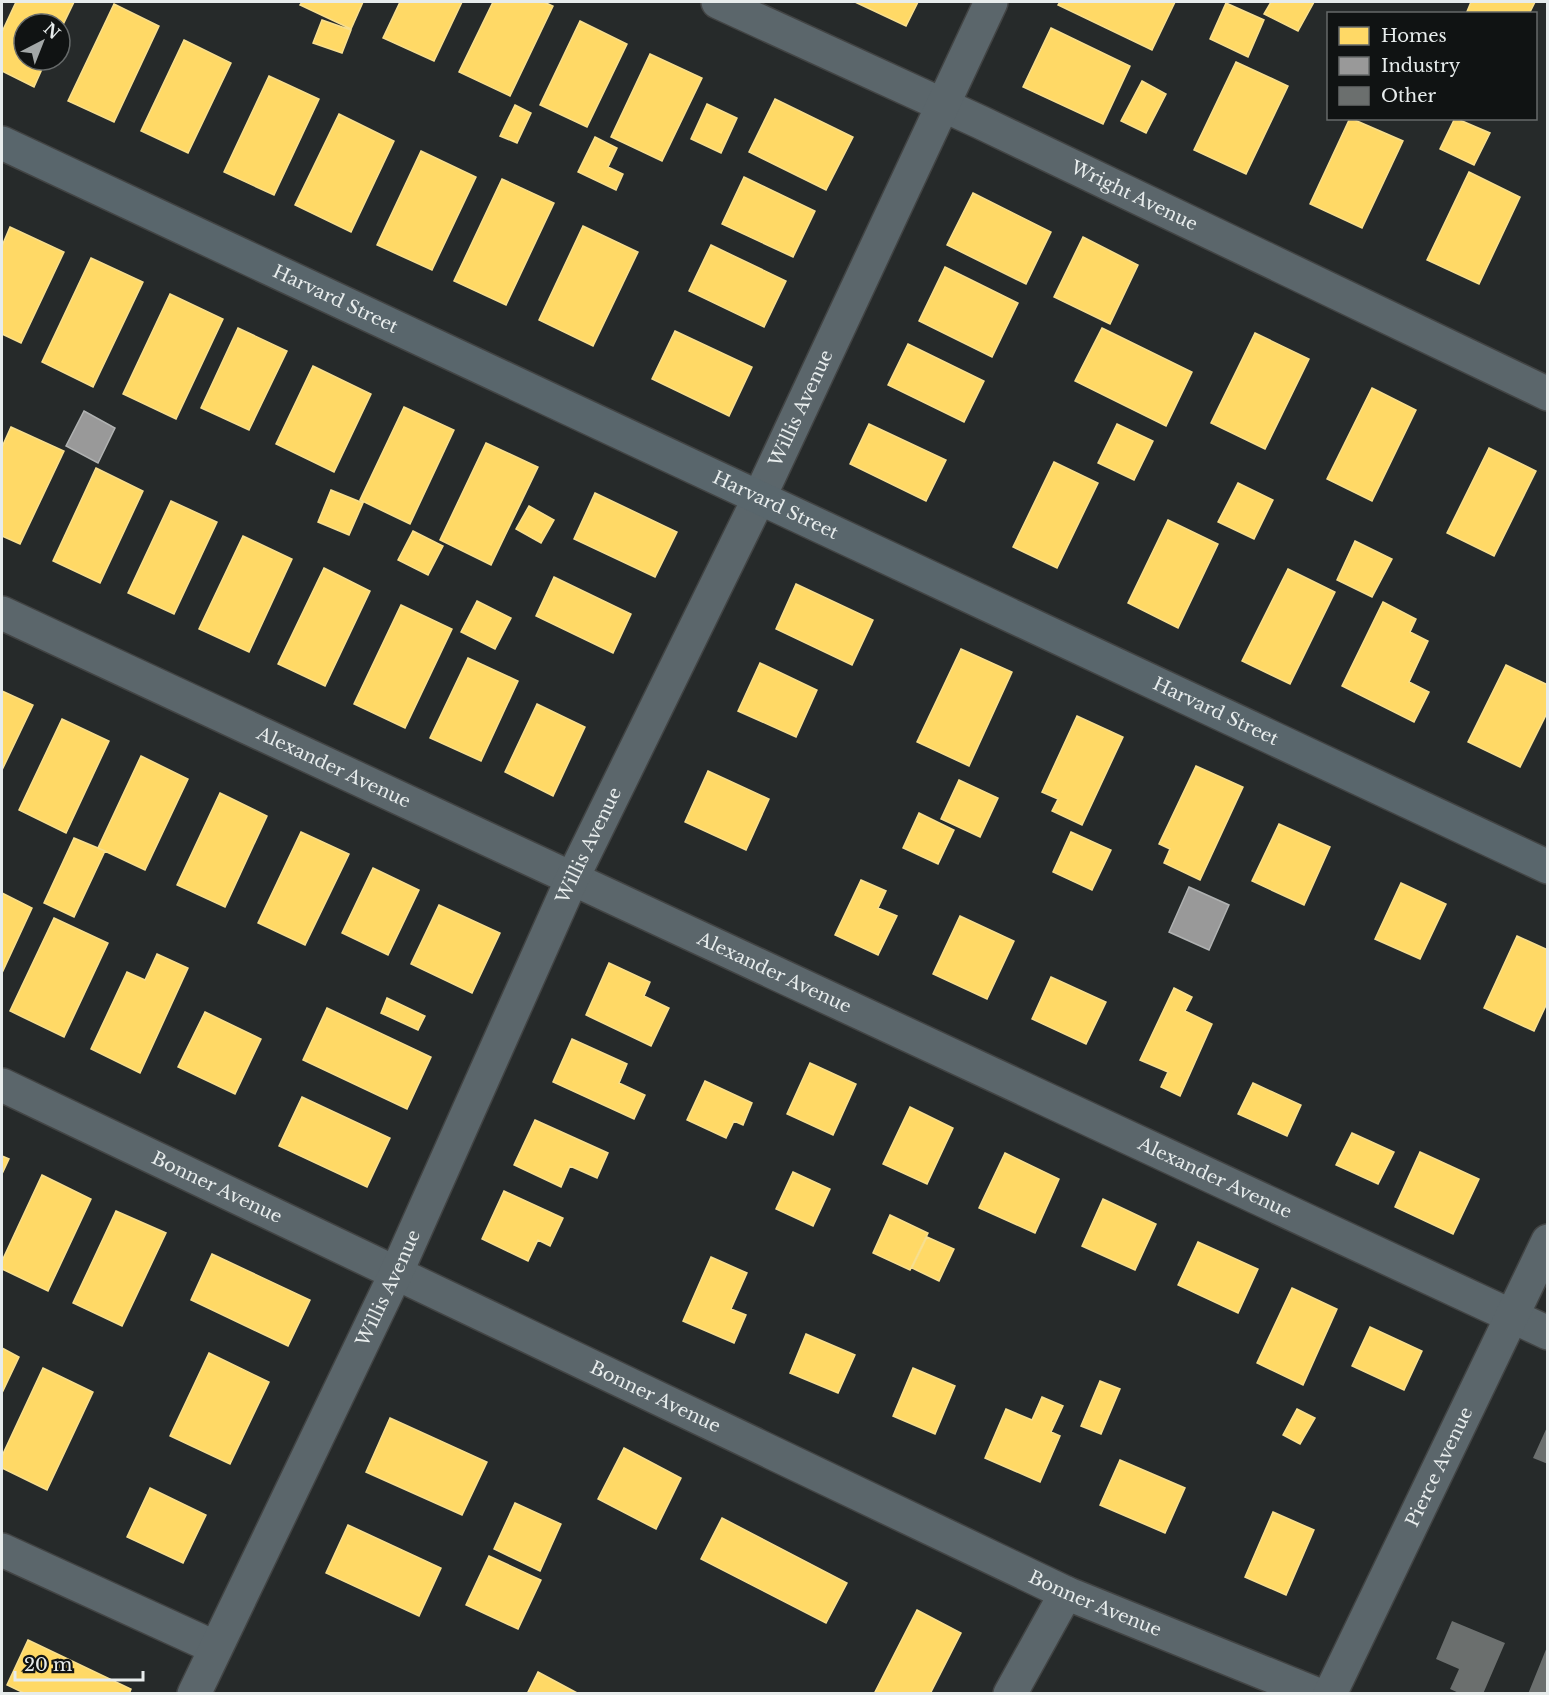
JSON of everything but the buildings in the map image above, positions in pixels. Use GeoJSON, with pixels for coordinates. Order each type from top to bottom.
{"type":"FeatureCollection","features":[{"type":"Feature","properties":{"kind":"main road","name":"Harvard Street"},"geometry":{"type":"LineString","coordinates":[[2,142],[1548,867]]}},
{"type":"Feature","properties":{"kind":"street","name":"Wright Avenue"},"geometry":{"type":"LineString","coordinates":[[718,2],[945,105],[1548,394]]}},
{"type":"Feature","properties":{"kind":"street","name":"Willis Avenue"},"geometry":{"type":"LineString","coordinates":[[194,1694],[214,1647],[397,1271],[572,879],[759,498],[945,105],[991,2]]}},
{"type":"Feature","properties":{"kind":"street","name":"Alexander Avenue"},"geometry":{"type":"LineString","coordinates":[[2,612],[1548,1333]]}},
{"type":"Feature","properties":{"kind":"street","name":"Bonner Avenue"},"geometry":{"type":"LineString","coordinates":[[2,1085],[397,1271],[1066,1593],[1316,1694]]}},
{"type":"Feature","properties":{"kind":"street","name":"Pierce Avenue"},"geometry":{"type":"LineString","coordinates":[[1330,1694],[1548,1240]]}},
{"type":"Feature","properties":{"kind":"street"},"geometry":{"type":"LineString","coordinates":[[2,1550],[214,1647]]}},
{"type":"Feature","properties":{"kind":"street"},"geometry":{"type":"LineString","coordinates":[[1010,1694],[1066,1593]]}}]}
